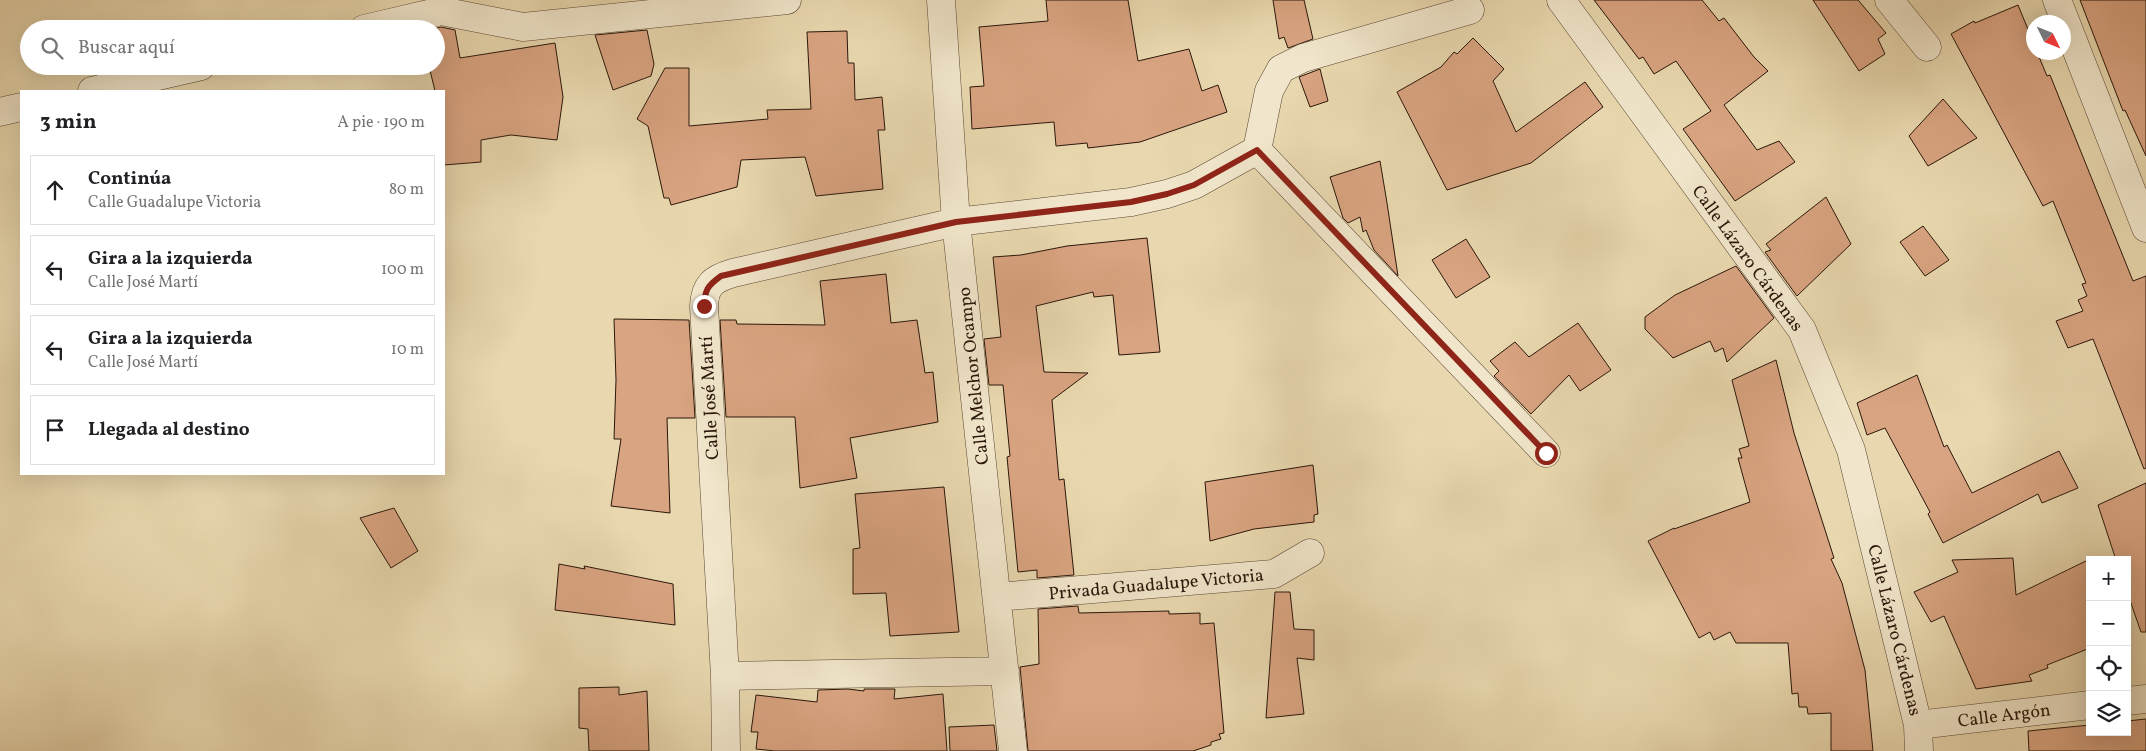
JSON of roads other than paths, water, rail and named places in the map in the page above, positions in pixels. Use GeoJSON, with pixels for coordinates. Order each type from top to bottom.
{"type":"FeatureCollection","features":[{"type":"Feature","properties":{"kind":"street"},"geometry":{"type":"LineString","coordinates":[[402,20],[441,11],[522,27],[787,0]]}},
{"type":"Feature","properties":{"kind":"street","name":"Calle Melchor Ocampo"},"geometry":{"type":"LineString","coordinates":[[941,0],[956,222],[1013,751]]}},
{"type":"Feature","properties":{"kind":"street","name":"Calle Lázaro Cárdenas"},"geometry":{"type":"LineString","coordinates":[[1561,0],[1802,330],[1851,450],[1919,738]]}},
{"type":"Feature","properties":{"kind":"street"},"geometry":{"type":"LineString","coordinates":[[1889,0],[1927,47]]}},
{"type":"Feature","properties":{"kind":"street"},"geometry":{"type":"LineString","coordinates":[[2056,0],[2146,228]]}},
{"type":"Feature","properties":{"kind":"street"},"geometry":{"type":"LineString","coordinates":[[1470,10],[1303,58],[1281,69],[1269,91],[1257,150],[1546,453]]}},
{"type":"Feature","properties":{"kind":"street"},"geometry":{"type":"LineString","coordinates":[[96,90],[162,75]]}},
{"type":"Feature","properties":{"kind":"street"},"geometry":{"type":"LineString","coordinates":[[0,112],[20,108]]}},
{"type":"Feature","properties":{"kind":"street","name":"Calle José Martí"},"geometry":{"type":"LineString","coordinates":[[726,751],[725,676],[705,292],[712,282],[721,276],[956,222],[1131,202],[1167,194],[1194,185],[1257,150]]}},
{"type":"Feature","properties":{"kind":"street","name":"Privada Guadalupe Victoria"},"geometry":{"type":"LineString","coordinates":[[997,597],[1274,574],[1310,553]]}},
{"type":"Feature","properties":{"kind":"street"},"geometry":{"type":"LineString","coordinates":[[725,676],[1005,671]]}},
{"type":"Feature","properties":{"kind":"street"},"geometry":{"type":"LineString","coordinates":[[2131,701],[2146,699]]}},
{"type":"Feature","properties":{"kind":"street","name":"Calle Argón"},"geometry":{"type":"LineString","coordinates":[[1919,738],[2086,706]]}}]}
